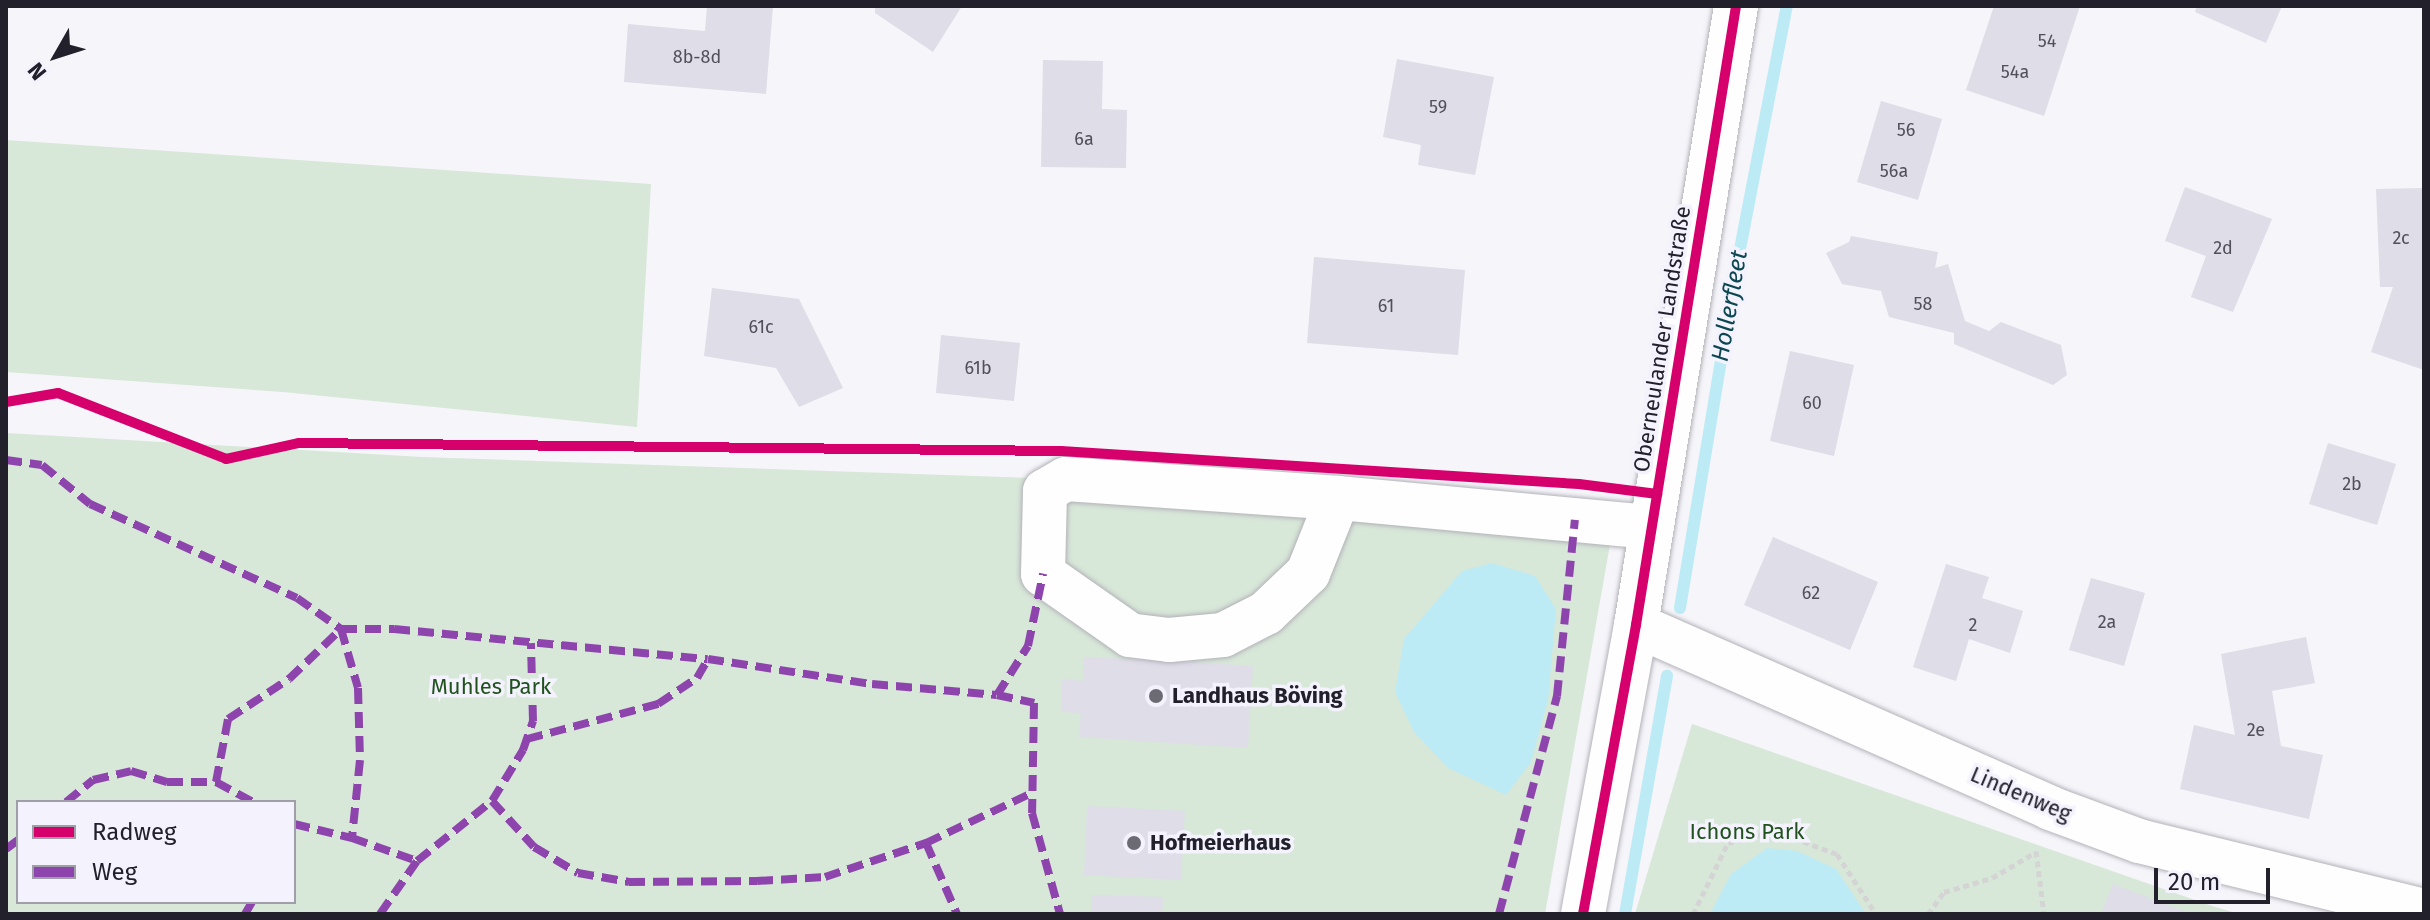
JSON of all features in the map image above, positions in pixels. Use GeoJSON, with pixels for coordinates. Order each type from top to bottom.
{"type":"FeatureCollection","features":[{"type":"Feature","properties":{"kind":"street","name":"Oberneulander Landstraße"},"geometry":{"type":"LineString","coordinates":[[1583,914],[1636,625],[1736,6]]}},
{"type":"Feature","properties":{"kind":"street"},"geometry":{"type":"LineString","coordinates":[[1338,498],[1308,573],[1266,613],[1223,635],[1169,640],[1130,635],[1043,574],[1045,491],[1066,479],[1338,498],[1651,527]]}},
{"type":"Feature","properties":{"kind":"street","name":"Lindenweg"},"geometry":{"type":"LineString","coordinates":[[1636,625],[2050,808],[2139,841],[2424,911]]}},
{"type":"Feature","properties":{"kind":"path"},"geometry":{"type":"LineString","coordinates":[[1693,914],[1728,843],[1775,831],[1837,854],[1876,914]]}},
{"type":"Feature","properties":{"kind":"path"},"geometry":{"type":"LineString","coordinates":[[1928,914],[1944,892],[1992,878],[2036,852],[2044,914]]}},
{"type":"Feature","properties":{"kind":"green space"},"geometry":{"type":"Polygon","coordinates":[[[6,140],[651,184],[637,427],[283,392],[6,372],[6,140]]]}},
{"type":"Feature","properties":{"kind":"green space","name":"Muhles Park"},"geometry":{"type":"Polygon","coordinates":[[[6,433],[422,457],[1232,485],[1615,516],[1545,914],[6,914],[6,433]]]}},
{"type":"Feature","properties":{"kind":"green space","name":"Ichons Park"},"geometry":{"type":"Polygon","coordinates":[[[1692,724],[2212,906],[2239,914],[1635,914],[1692,724]]]}},
{"type":"Feature","properties":{"kind":"water"},"geometry":{"type":"Polygon","coordinates":[[[1492,563],[1535,576],[1556,609],[1548,700],[1531,762],[1506,795],[1448,768],[1414,732],[1395,692],[1404,639],[1462,571],[1492,563]]]}},
{"type":"Feature","properties":{"kind":"water"},"geometry":{"type":"Polygon","coordinates":[[[1767,848],[1797,851],[1836,869],[1866,914],[1710,914],[1731,874],[1767,848]]]}},
{"type":"Feature","properties":{"kind":"building"},"geometry":{"type":"Polygon","coordinates":[[[707,6],[773,6],[766,94],[624,82],[628,24],[705,31],[707,6]]]}},
{"type":"Feature","properties":{"kind":"building"},"geometry":{"type":"Polygon","coordinates":[[[875,6],[962,6],[933,52],[875,13],[875,6]]]}},
{"type":"Feature","properties":{"kind":"building"},"geometry":{"type":"Polygon","coordinates":[[[1994,6],[2080,6],[2044,116],[1966,90],[1994,6]]]}},
{"type":"Feature","properties":{"kind":"building"},"geometry":{"type":"Polygon","coordinates":[[[2197,6],[2282,6],[2266,43],[2195,12],[2197,6]]]}},
{"type":"Feature","properties":{"kind":"building"},"geometry":{"type":"Polygon","coordinates":[[[1397,59],[1494,77],[1475,175],[1418,165],[1421,145],[1383,137],[1397,59]]]}},
{"type":"Feature","properties":{"kind":"building"},"geometry":{"type":"Polygon","coordinates":[[[1043,60],[1103,61],[1102,109],[1127,110],[1126,168],[1041,167],[1043,60]]]}},
{"type":"Feature","properties":{"kind":"building"},"geometry":{"type":"Polygon","coordinates":[[[1881,101],[1942,119],[1918,200],[1857,182],[1881,101]]]}},
{"type":"Feature","properties":{"kind":"building"},"geometry":{"type":"Polygon","coordinates":[[[2185,187],[2272,219],[2233,312],[2191,297],[2206,256],[2165,241],[2185,187]]]}},
{"type":"Feature","properties":{"kind":"building"},"geometry":{"type":"Polygon","coordinates":[[[2424,188],[2424,370],[2371,352],[2393,287],[2380,287],[2376,189],[2424,188]]]}},
{"type":"Feature","properties":{"kind":"building"},"geometry":{"type":"Polygon","coordinates":[[[1851,236],[1938,252],[1935,268],[1948,264],[1965,321],[1989,331],[2001,322],[2061,345],[2067,375],[2053,385],[1954,344],[1954,333],[1889,317],[1881,291],[1842,284],[1826,253],[1849,242],[1851,236]]]}},
{"type":"Feature","properties":{"kind":"building"},"geometry":{"type":"Polygon","coordinates":[[[1314,257],[1465,270],[1458,355],[1307,343],[1314,257]]]}},
{"type":"Feature","properties":{"kind":"building"},"geometry":{"type":"Polygon","coordinates":[[[712,288],[799,299],[843,388],[799,407],[776,368],[704,356],[712,288]]]}},
{"type":"Feature","properties":{"kind":"building"},"geometry":{"type":"Polygon","coordinates":[[[941,335],[1020,343],[1014,401],[936,393],[941,335]]]}},
{"type":"Feature","properties":{"kind":"building"},"geometry":{"type":"Polygon","coordinates":[[[1790,351],[1854,365],[1834,456],[1770,441],[1790,351]]]}},
{"type":"Feature","properties":{"kind":"building"},"geometry":{"type":"Polygon","coordinates":[[[2328,443],[2396,464],[2377,525],[2309,504],[2328,443]]]}},
{"type":"Feature","properties":{"kind":"building"},"geometry":{"type":"Polygon","coordinates":[[[1773,537],[1878,582],[1850,650],[1744,605],[1773,537]]]}},
{"type":"Feature","properties":{"kind":"building"},"geometry":{"type":"Polygon","coordinates":[[[1946,564],[1989,577],[1982,598],[2023,611],[2010,653],[1969,639],[1956,681],[1913,667],[1946,564]]]}},
{"type":"Feature","properties":{"kind":"building"},"geometry":{"type":"Polygon","coordinates":[[[2091,578],[2145,593],[2124,666],[2069,650],[2091,578]]]}},
{"type":"Feature","properties":{"kind":"building"},"geometry":{"type":"Polygon","coordinates":[[[2306,637],[2315,683],[2272,691],[2281,746],[2323,755],[2309,819],[2180,789],[2194,725],[2235,735],[2221,654],[2306,637]]]}},
{"type":"Feature","properties":{"kind":"building","name":"Landhaus Böving"},"geometry":{"type":"Polygon","coordinates":[[[1146,649],[1192,652],[1191,662],[1253,666],[1248,748],[1079,737],[1081,713],[1061,712],[1062,679],[1083,681],[1084,657],[1146,660],[1146,649]]]}},
{"type":"Feature","properties":{"kind":"building","name":"Hofmeierhaus"},"geometry":{"type":"Polygon","coordinates":[[[1087,806],[1185,811],[1181,880],[1084,875],[1087,806]]]}},
{"type":"Feature","properties":{"kind":"building"},"geometry":{"type":"Polygon","coordinates":[[[2113,884],[2191,914],[2101,914],[2113,884]]]}},
{"type":"Feature","properties":{"kind":"building"},"geometry":{"type":"Polygon","coordinates":[[[1092,895],[1163,897],[1162,914],[1091,914],[1092,895]]]}},
{"type":"Feature","properties":{"kind":"waterway","name":"Hollerfleet"},"geometry":{"type":"LineString","coordinates":[[1680,608],[1735,275],[1787,6]]}},
{"type":"Feature","properties":{"kind":"waterway","name":"Hollerfleet"},"geometry":{"type":"LineString","coordinates":[[1625,914],[1667,676]]}},
{"type":"Feature","properties":{"kind":"marked path"},"geometry":{"type":"LineString","coordinates":[[6,460],[42,465],[90,504],[297,598],[341,629],[358,688],[360,760],[352,838],[417,861]]}},
{"type":"Feature","properties":{"kind":"marked path"},"geometry":{"type":"LineString","coordinates":[[1499,914],[1557,696],[1575,520]]}},
{"type":"Feature","properties":{"kind":"marked path"},"geometry":{"type":"LineString","coordinates":[[997,695],[1028,646],[1043,574]]}},
{"type":"Feature","properties":{"kind":"marked path"},"geometry":{"type":"LineString","coordinates":[[216,782],[228,719],[289,679],[341,629],[394,629],[708,659],[872,684],[997,695],[1034,703],[1032,813],[1060,914]]}},
{"type":"Feature","properties":{"kind":"marked path"},"geometry":{"type":"LineString","coordinates":[[380,914],[417,861],[492,801],[523,750],[533,721],[531,643]]}},
{"type":"Feature","properties":{"kind":"marked path"},"geometry":{"type":"LineString","coordinates":[[527,739],[658,704],[697,678],[708,659]]}},
{"type":"Feature","properties":{"kind":"marked path"},"geometry":{"type":"LineString","coordinates":[[68,800],[93,780],[131,771],[167,782],[216,782],[249,800]]}},
{"type":"Feature","properties":{"kind":"marked path"},"geometry":{"type":"LineString","coordinates":[[492,801],[534,847],[578,873],[629,882],[757,881],[825,877],[926,843],[1032,793]]}},
{"type":"Feature","properties":{"kind":"marked path"},"geometry":{"type":"LineString","coordinates":[[296,824],[352,838]]}},
{"type":"Feature","properties":{"kind":"marked path"},"geometry":{"type":"LineString","coordinates":[[6,849],[16,842]]}},
{"type":"Feature","properties":{"kind":"marked path"},"geometry":{"type":"LineString","coordinates":[[926,843],[957,914]]}},
{"type":"Feature","properties":{"kind":"marked path"},"geometry":{"type":"LineString","coordinates":[[245,914],[251,904]]}},
{"type":"Feature","properties":{"kind":"cycle path"},"geometry":{"type":"LineString","coordinates":[[1583,914],[1636,625],[1736,6]]}},
{"type":"Feature","properties":{"kind":"cycle path"},"geometry":{"type":"LineString","coordinates":[[6,402],[58,393],[226,459],[299,443],[1061,451],[1579,484],[1657,494]]}},
{"type":"Feature","properties":{"kind":"place","name":"Landhaus Böving"},"geometry":{"type":"Point","coordinates":[1156,696]}},
{"type":"Feature","properties":{"kind":"place","name":"Hofmeierhaus"},"geometry":{"type":"Point","coordinates":[1134,843]}}]}
